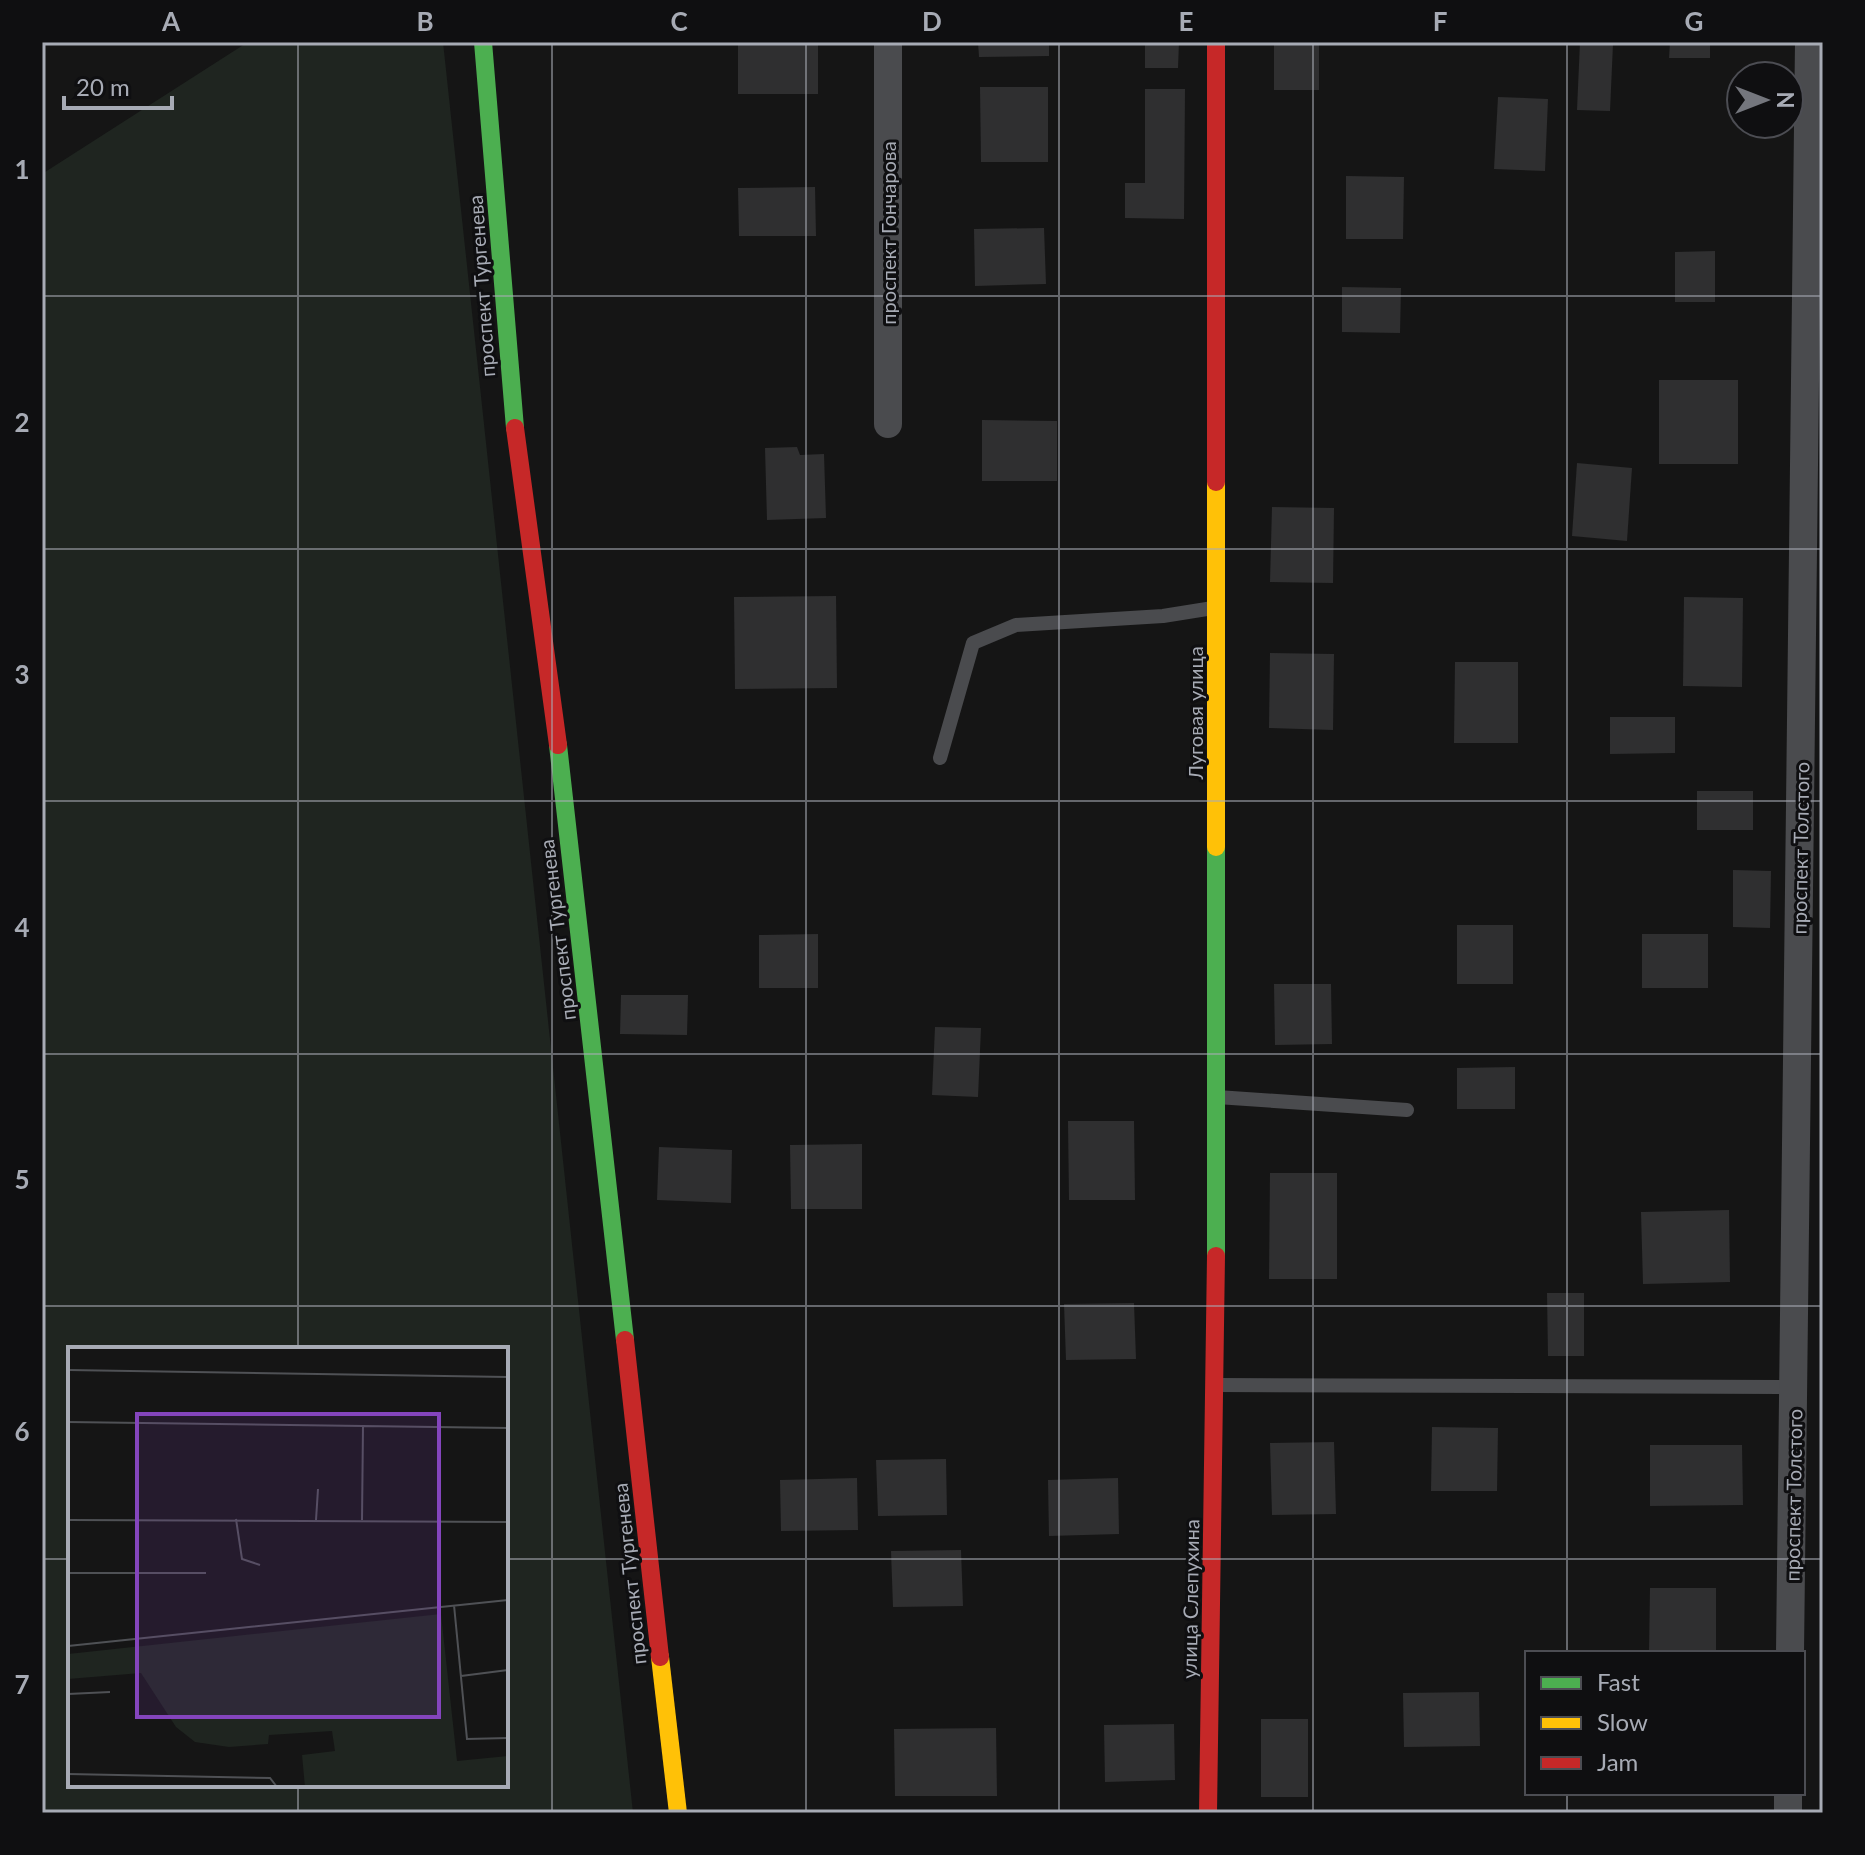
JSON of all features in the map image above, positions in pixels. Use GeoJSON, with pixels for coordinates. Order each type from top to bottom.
{"type":"FeatureCollection","features":[{"type":"Feature","properties":{"kind":"street","name":"проспект Тургенева"},"geometry":{"type":"LineString","coordinates":[[483,42],[511,395],[553,704],[678,1813]]}},
{"type":"Feature","properties":{"kind":"street","name":"проспект Гончарова"},"geometry":{"type":"LineString","coordinates":[[888,42],[888,424]]}},
{"type":"Feature","properties":{"kind":"street","name":"Луговая улица"},"geometry":{"type":"LineString","coordinates":[[1216,42],[1216,1385]]}},
{"type":"Feature","properties":{"kind":"street","name":"проспект Толстого"},"geometry":{"type":"LineString","coordinates":[[1790,1651],[1809,42]]}},
{"type":"Feature","properties":{"kind":"street","name":"улица Слепухина"},"geometry":{"type":"LineString","coordinates":[[1208,1813],[1216,1385]]}},
{"type":"Feature","properties":{"kind":"lane"},"geometry":{"type":"LineString","coordinates":[[940,758],[973,643],[1016,625],[1163,616],[1217,608]]}},
{"type":"Feature","properties":{"kind":"lane"},"geometry":{"type":"LineString","coordinates":[[1217,1097],[1407,1110]]}},
{"type":"Feature","properties":{"kind":"lane"},"geometry":{"type":"LineString","coordinates":[[1216,1385],[1794,1387]]}},
{"type":"Feature","properties":{"kind":"shaded area"},"geometry":{"type":"Polygon","coordinates":[[[248,42],[443,42],[633,1813],[42,1813],[42,174],[248,42]]]}},
{"type":"Feature","properties":{"kind":"building"},"geometry":{"type":"Polygon","coordinates":[[[738,42],[818,42],[818,94],[738,94],[738,42]]]}},
{"type":"Feature","properties":{"kind":"building"},"geometry":{"type":"Polygon","coordinates":[[[978,42],[1049,42],[1049,56],[979,57],[978,42]]]}},
{"type":"Feature","properties":{"kind":"building"},"geometry":{"type":"Polygon","coordinates":[[[1145,42],[1179,42],[1178,68],[1145,68],[1145,42]]]}},
{"type":"Feature","properties":{"kind":"building"},"geometry":{"type":"Polygon","coordinates":[[[1274,42],[1319,42],[1319,90],[1274,90],[1274,42]]]}},
{"type":"Feature","properties":{"kind":"building"},"geometry":{"type":"Polygon","coordinates":[[[1580,42],[1613,44],[1610,111],[1577,110],[1580,42]]]}},
{"type":"Feature","properties":{"kind":"building"},"geometry":{"type":"Polygon","coordinates":[[[1670,42],[1710,42],[1710,58],[1669,58],[1670,42]]]}},
{"type":"Feature","properties":{"kind":"building"},"geometry":{"type":"Polygon","coordinates":[[[980,87],[1048,87],[1048,162],[981,162],[980,87]]]}},
{"type":"Feature","properties":{"kind":"building"},"geometry":{"type":"Polygon","coordinates":[[[1145,89],[1185,89],[1184,219],[1125,218],[1125,183],[1145,183],[1145,89]]]}},
{"type":"Feature","properties":{"kind":"building"},"geometry":{"type":"Polygon","coordinates":[[[1498,97],[1548,99],[1545,171],[1494,169],[1498,97]]]}},
{"type":"Feature","properties":{"kind":"building"},"geometry":{"type":"Polygon","coordinates":[[[1346,176],[1404,177],[1403,239],[1346,239],[1346,176]]]}},
{"type":"Feature","properties":{"kind":"building"},"geometry":{"type":"Polygon","coordinates":[[[815,187],[816,236],[739,236],[738,188],[815,187]]]}},
{"type":"Feature","properties":{"kind":"building"},"geometry":{"type":"Polygon","coordinates":[[[1044,228],[1046,284],[975,286],[974,229],[1044,228]]]}},
{"type":"Feature","properties":{"kind":"building"},"geometry":{"type":"Polygon","coordinates":[[[1715,251],[1715,302],[1675,302],[1675,252],[1715,251]]]}},
{"type":"Feature","properties":{"kind":"building"},"geometry":{"type":"Polygon","coordinates":[[[1342,287],[1401,288],[1400,333],[1342,332],[1342,287]]]}},
{"type":"Feature","properties":{"kind":"building"},"geometry":{"type":"Polygon","coordinates":[[[1659,380],[1738,380],[1738,464],[1659,464],[1659,380]]]}},
{"type":"Feature","properties":{"kind":"building"},"geometry":{"type":"Polygon","coordinates":[[[982,420],[1057,421],[1057,481],[982,481],[982,420]]]}},
{"type":"Feature","properties":{"kind":"building"},"geometry":{"type":"Polygon","coordinates":[[[797,447],[800,455],[824,454],[826,518],[767,520],[765,448],[797,447]]]}},
{"type":"Feature","properties":{"kind":"building"},"geometry":{"type":"Polygon","coordinates":[[[1577,463],[1632,468],[1627,541],[1572,536],[1577,463]]]}},
{"type":"Feature","properties":{"kind":"building"},"geometry":{"type":"Polygon","coordinates":[[[1272,507],[1334,508],[1333,583],[1270,582],[1272,507]]]}},
{"type":"Feature","properties":{"kind":"building"},"geometry":{"type":"Polygon","coordinates":[[[836,596],[837,688],[735,689],[734,597],[836,596]]]}},
{"type":"Feature","properties":{"kind":"building"},"geometry":{"type":"Polygon","coordinates":[[[1684,597],[1743,598],[1742,687],[1683,686],[1684,597]]]}},
{"type":"Feature","properties":{"kind":"building"},"geometry":{"type":"Polygon","coordinates":[[[1270,653],[1334,654],[1333,730],[1269,728],[1270,653]]]}},
{"type":"Feature","properties":{"kind":"building"},"geometry":{"type":"Polygon","coordinates":[[[1455,662],[1518,662],[1518,743],[1454,743],[1455,662]]]}},
{"type":"Feature","properties":{"kind":"building"},"geometry":{"type":"Polygon","coordinates":[[[1610,717],[1675,717],[1675,753],[1610,754],[1610,717]]]}},
{"type":"Feature","properties":{"kind":"building"},"geometry":{"type":"Polygon","coordinates":[[[1697,791],[1753,791],[1753,830],[1697,830],[1697,791]]]}},
{"type":"Feature","properties":{"kind":"building"},"geometry":{"type":"Polygon","coordinates":[[[1733,870],[1771,871],[1770,928],[1733,927],[1733,870]]]}},
{"type":"Feature","properties":{"kind":"building"},"geometry":{"type":"Polygon","coordinates":[[[1457,925],[1513,925],[1513,984],[1457,984],[1457,925]]]}},
{"type":"Feature","properties":{"kind":"building"},"geometry":{"type":"Polygon","coordinates":[[[818,934],[818,988],[759,988],[759,935],[818,934]]]}},
{"type":"Feature","properties":{"kind":"building"},"geometry":{"type":"Polygon","coordinates":[[[1642,934],[1708,934],[1708,988],[1642,988],[1642,934]]]}},
{"type":"Feature","properties":{"kind":"building"},"geometry":{"type":"Polygon","coordinates":[[[1274,984],[1331,984],[1332,1044],[1275,1045],[1274,984]]]}},
{"type":"Feature","properties":{"kind":"building"},"geometry":{"type":"Polygon","coordinates":[[[621,995],[688,995],[687,1035],[620,1034],[621,995]]]}},
{"type":"Feature","properties":{"kind":"building"},"geometry":{"type":"Polygon","coordinates":[[[935,1027],[981,1028],[978,1097],[932,1095],[935,1027]]]}},
{"type":"Feature","properties":{"kind":"building"},"geometry":{"type":"Polygon","coordinates":[[[1515,1067],[1515,1109],[1457,1109],[1457,1068],[1515,1067]]]}},
{"type":"Feature","properties":{"kind":"building"},"geometry":{"type":"Polygon","coordinates":[[[1068,1121],[1134,1121],[1135,1200],[1069,1200],[1068,1121]]]}},
{"type":"Feature","properties":{"kind":"building"},"geometry":{"type":"Polygon","coordinates":[[[862,1144],[862,1209],[791,1209],[790,1145],[862,1144]]]}},
{"type":"Feature","properties":{"kind":"building"},"geometry":{"type":"Polygon","coordinates":[[[659,1147],[732,1150],[731,1203],[657,1200],[659,1147]]]}},
{"type":"Feature","properties":{"kind":"building"},"geometry":{"type":"Polygon","coordinates":[[[1270,1173],[1337,1173],[1337,1279],[1269,1279],[1270,1173]]]}},
{"type":"Feature","properties":{"kind":"building"},"geometry":{"type":"Polygon","coordinates":[[[1729,1210],[1730,1282],[1643,1284],[1641,1212],[1729,1210]]]}},
{"type":"Feature","properties":{"kind":"building"},"geometry":{"type":"Polygon","coordinates":[[[1547,1293],[1584,1293],[1584,1356],[1548,1356],[1547,1293]]]}},
{"type":"Feature","properties":{"kind":"building"},"geometry":{"type":"Polygon","coordinates":[[[1134,1303],[1136,1359],[1066,1360],[1064,1304],[1134,1303]]]}},
{"type":"Feature","properties":{"kind":"building"},"geometry":{"type":"Polygon","coordinates":[[[1432,1427],[1498,1428],[1497,1491],[1431,1491],[1432,1427]]]}},
{"type":"Feature","properties":{"kind":"building"},"geometry":{"type":"Polygon","coordinates":[[[1334,1442],[1336,1514],[1272,1515],[1270,1443],[1334,1442]]]}},
{"type":"Feature","properties":{"kind":"building"},"geometry":{"type":"Polygon","coordinates":[[[1650,1445],[1742,1445],[1743,1505],[1650,1506],[1650,1445]]]}},
{"type":"Feature","properties":{"kind":"building"},"geometry":{"type":"Polygon","coordinates":[[[946,1459],[947,1515],[878,1516],[876,1460],[946,1459]]]}},
{"type":"Feature","properties":{"kind":"building"},"geometry":{"type":"Polygon","coordinates":[[[857,1478],[858,1530],[781,1531],[780,1480],[857,1478]]]}},
{"type":"Feature","properties":{"kind":"building"},"geometry":{"type":"Polygon","coordinates":[[[1118,1478],[1119,1534],[1049,1536],[1048,1480],[1118,1478]]]}},
{"type":"Feature","properties":{"kind":"building"},"geometry":{"type":"Polygon","coordinates":[[[961,1550],[963,1606],[893,1607],[891,1551],[961,1550]]]}},
{"type":"Feature","properties":{"kind":"building"},"geometry":{"type":"Polygon","coordinates":[[[1650,1588],[1716,1588],[1716,1651],[1649,1651],[1650,1588]]]}},
{"type":"Feature","properties":{"kind":"building"},"geometry":{"type":"Polygon","coordinates":[[[1479,1692],[1480,1746],[1404,1747],[1403,1693],[1479,1692]]]}},
{"type":"Feature","properties":{"kind":"building"},"geometry":{"type":"Polygon","coordinates":[[[1261,1719],[1308,1719],[1308,1797],[1261,1797],[1261,1719]]]}},
{"type":"Feature","properties":{"kind":"building"},"geometry":{"type":"Polygon","coordinates":[[[1174,1724],[1175,1780],[1105,1782],[1104,1725],[1174,1724]]]}},
{"type":"Feature","properties":{"kind":"building"},"geometry":{"type":"Polygon","coordinates":[[[996,1728],[997,1796],[895,1796],[894,1729],[996,1728]]]}},
{"type":"Feature","properties":{"kind":"building"},"geometry":{"type":"Polygon","coordinates":[[[810,1810],[850,1810],[850,1813],[810,1813],[810,1810]]]}},
{"type":"Feature","properties":{"kind":"traffic: fast"},"geometry":{"type":"LineString","coordinates":[[483,42],[515,428]]}},
{"type":"Feature","properties":{"kind":"traffic: fast"},"geometry":{"type":"LineString","coordinates":[[558,745],[625,1340]]}},
{"type":"Feature","properties":{"kind":"traffic: fast"},"geometry":{"type":"LineString","coordinates":[[1216,847],[1216,1256]]}},
{"type":"Feature","properties":{"kind":"traffic: slow"},"geometry":{"type":"LineString","coordinates":[[1216,482],[1216,847]]}},
{"type":"Feature","properties":{"kind":"traffic: slow"},"geometry":{"type":"LineString","coordinates":[[660,1657],[678,1813]]}},
{"type":"Feature","properties":{"kind":"traffic: jam"},"geometry":{"type":"LineString","coordinates":[[1216,42],[1216,482]]}},
{"type":"Feature","properties":{"kind":"traffic: jam"},"geometry":{"type":"LineString","coordinates":[[515,428],[558,745]]}},
{"type":"Feature","properties":{"kind":"traffic: jam"},"geometry":{"type":"LineString","coordinates":[[1208,1813],[1216,1256]]}},
{"type":"Feature","properties":{"kind":"traffic: jam"},"geometry":{"type":"LineString","coordinates":[[625,1340],[660,1657]]}}]}
